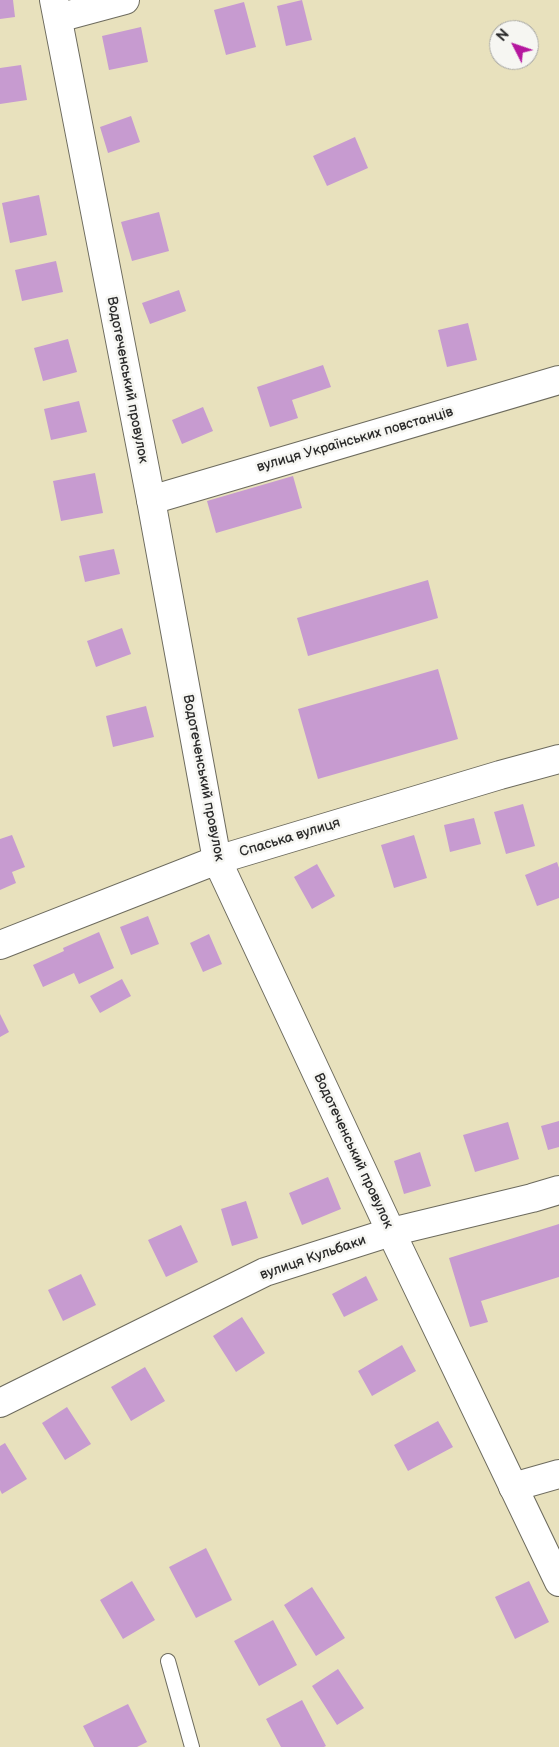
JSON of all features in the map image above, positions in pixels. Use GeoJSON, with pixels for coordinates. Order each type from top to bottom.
{"type":"FeatureCollection","features":[{"type":"Feature","properties":{"kind":"street"},"geometry":{"type":"LineString","coordinates":[[56,9],[125,0]]}},
{"type":"Feature","properties":{"kind":"street","name":"Водотеченський провулок"},"geometry":{"type":"LineString","coordinates":[[56,9],[217,860],[391,1232],[559,1582]]}},
{"type":"Feature","properties":{"kind":"street","name":"вулиця Українських повстанців"},"geometry":{"type":"LineString","coordinates":[[150,500],[559,380]]}},
{"type":"Feature","properties":{"kind":"street","name":"Спаська вулиця"},"geometry":{"type":"LineString","coordinates":[[0,946],[217,860],[559,759]]}},
{"type":"Feature","properties":{"kind":"street","name":"вулиця Кульбаки"},"geometry":{"type":"LineString","coordinates":[[0,1403],[266,1272],[391,1232],[559,1190]]}},
{"type":"Feature","properties":{"kind":"street"},"geometry":{"type":"LineString","coordinates":[[512,1487],[559,1474]]}},
{"type":"Feature","properties":{"kind":"lane"},"geometry":{"type":"LineString","coordinates":[[168,1660],[192,1747]]}},
{"type":"Feature","properties":{"kind":"building"},"geometry":{"type":"Polygon","coordinates":[[[0,0],[13,0],[15,17],[0,19],[0,0]]]}},
{"type":"Feature","properties":{"kind":"building"},"geometry":{"type":"Polygon","coordinates":[[[302,0],[312,40],[286,46],[277,6],[302,0]]]}},
{"type":"Feature","properties":{"kind":"building"},"geometry":{"type":"Polygon","coordinates":[[[244,2],[256,47],[226,55],[214,10],[244,2]]]}},
{"type":"Feature","properties":{"kind":"building"},"geometry":{"type":"Polygon","coordinates":[[[141,27],[148,62],[109,70],[102,36],[141,27]]]}},
{"type":"Feature","properties":{"kind":"building"},"geometry":{"type":"Polygon","coordinates":[[[21,65],[27,100],[0,104],[0,68],[21,65]]]}},
{"type":"Feature","properties":{"kind":"building"},"geometry":{"type":"Polygon","coordinates":[[[131,116],[140,142],[108,153],[100,127],[131,116]]]}},
{"type":"Feature","properties":{"kind":"building"},"geometry":{"type":"Polygon","coordinates":[[[355,137],[368,168],[327,186],[313,156],[355,137]]]}},
{"type":"Feature","properties":{"kind":"building"},"geometry":{"type":"Polygon","coordinates":[[[39,195],[47,235],[10,243],[2,203],[39,195]]]}},
{"type":"Feature","properties":{"kind":"building"},"geometry":{"type":"Polygon","coordinates":[[[159,212],[169,251],[132,261],[121,222],[159,212]]]}},
{"type":"Feature","properties":{"kind":"building"},"geometry":{"type":"Polygon","coordinates":[[[56,261],[63,292],[22,301],[15,270],[56,261]]]}},
{"type":"Feature","properties":{"kind":"building"},"geometry":{"type":"Polygon","coordinates":[[[179,290],[186,311],[150,324],[142,303],[179,290]]]}},
{"type":"Feature","properties":{"kind":"building"},"geometry":{"type":"Polygon","coordinates":[[[468,323],[477,360],[447,367],[438,330],[468,323]]]}},
{"type":"Feature","properties":{"kind":"building"},"geometry":{"type":"Polygon","coordinates":[[[68,339],[77,372],[43,381],[34,348],[68,339]]]}},
{"type":"Feature","properties":{"kind":"building"},"geometry":{"type":"Polygon","coordinates":[[[323,365],[331,387],[292,400],[298,418],[270,427],[257,387],[323,365]]]}},
{"type":"Feature","properties":{"kind":"building"},"geometry":{"type":"Polygon","coordinates":[[[79,401],[87,432],[51,440],[44,409],[79,401]]]}},
{"type":"Feature","properties":{"kind":"building"},"geometry":{"type":"Polygon","coordinates":[[[203,407],[213,431],[182,444],[172,420],[203,407]]]}},
{"type":"Feature","properties":{"kind":"building"},"geometry":{"type":"Polygon","coordinates":[[[95,473],[103,513],[61,521],[53,481],[95,473]]]}},
{"type":"Feature","properties":{"kind":"building"},"geometry":{"type":"Polygon","coordinates":[[[293,476],[302,508],[216,533],[207,501],[293,476]]]}},
{"type":"Feature","properties":{"kind":"building"},"geometry":{"type":"Polygon","coordinates":[[[114,549],[120,574],[85,582],[79,556],[114,549]]]}},
{"type":"Feature","properties":{"kind":"building"},"geometry":{"type":"Polygon","coordinates":[[[428,580],[438,618],[308,656],[297,618],[428,580]]]}},
{"type":"Feature","properties":{"kind":"building"},"geometry":{"type":"Polygon","coordinates":[[[122,628],[131,654],[96,667],[87,641],[122,628]]]}},
{"type":"Feature","properties":{"kind":"building"},"geometry":{"type":"Polygon","coordinates":[[[438,669],[458,739],[318,779],[298,709],[438,669]]]}},
{"type":"Feature","properties":{"kind":"building"},"geometry":{"type":"Polygon","coordinates":[[[146,706],[154,737],[113,747],[106,716],[146,706]]]}},
{"type":"Feature","properties":{"kind":"building"},"geometry":{"type":"Polygon","coordinates":[[[523,804],[535,846],[506,854],[494,812],[523,804]]]}},
{"type":"Feature","properties":{"kind":"building"},"geometry":{"type":"Polygon","coordinates":[[[474,818],[481,844],[450,852],[444,825],[474,818]]]}},
{"type":"Feature","properties":{"kind":"building"},"geometry":{"type":"Polygon","coordinates":[[[12,835],[25,867],[12,872],[16,883],[0,890],[0,839],[12,835]]]}},
{"type":"Feature","properties":{"kind":"building"},"geometry":{"type":"Polygon","coordinates":[[[414,835],[427,878],[394,888],[381,845],[414,835]]]}},
{"type":"Feature","properties":{"kind":"building"},"geometry":{"type":"Polygon","coordinates":[[[557,862],[559,868],[559,898],[537,906],[525,875],[557,862]]]}},
{"type":"Feature","properties":{"kind":"building"},"geometry":{"type":"Polygon","coordinates":[[[317,864],[335,896],[312,909],[294,877],[317,864]]]}},
{"type":"Feature","properties":{"kind":"building"},"geometry":{"type":"Polygon","coordinates":[[[148,916],[159,944],[131,955],[120,927],[148,916]]]}},
{"type":"Feature","properties":{"kind":"building"},"geometry":{"type":"Polygon","coordinates":[[[99,932],[114,968],[79,984],[74,973],[43,987],[33,965],[64,951],[63,948],[99,932]]]}},
{"type":"Feature","properties":{"kind":"building"},"geometry":{"type":"Polygon","coordinates":[[[209,934],[222,964],[203,972],[190,943],[209,934]]]}},
{"type":"Feature","properties":{"kind":"building"},"geometry":{"type":"Polygon","coordinates":[[[122,979],[131,996],[100,1013],[90,996],[122,979]]]}},
{"type":"Feature","properties":{"kind":"building"},"geometry":{"type":"Polygon","coordinates":[[[0,1014],[9,1032],[0,1037],[0,1014]]]}},
{"type":"Feature","properties":{"kind":"building"},"geometry":{"type":"Polygon","coordinates":[[[559,1121],[559,1147],[548,1150],[541,1126],[559,1121]]]}},
{"type":"Feature","properties":{"kind":"building"},"geometry":{"type":"Polygon","coordinates":[[[508,1122],[519,1159],[475,1172],[463,1135],[508,1122]]]}},
{"type":"Feature","properties":{"kind":"building"},"geometry":{"type":"Polygon","coordinates":[[[420,1152],[431,1186],[404,1194],[394,1161],[420,1152]]]}},
{"type":"Feature","properties":{"kind":"building"},"geometry":{"type":"Polygon","coordinates":[[[328,1177],[341,1209],[302,1225],[289,1193],[328,1177]]]}},
{"type":"Feature","properties":{"kind":"building"},"geometry":{"type":"Polygon","coordinates":[[[246,1201],[258,1238],[232,1246],[221,1209],[246,1201]]]}},
{"type":"Feature","properties":{"kind":"building"},"geometry":{"type":"Polygon","coordinates":[[[559,1224],[559,1277],[481,1301],[488,1322],[470,1327],[449,1258],[559,1224]]]}},
{"type":"Feature","properties":{"kind":"building"},"geometry":{"type":"Polygon","coordinates":[[[181,1225],[198,1262],[166,1277],[148,1240],[181,1225]]]}},
{"type":"Feature","properties":{"kind":"building"},"geometry":{"type":"Polygon","coordinates":[[[81,1274],[96,1305],[63,1321],[48,1290],[81,1274]]]}},
{"type":"Feature","properties":{"kind":"building"},"geometry":{"type":"Polygon","coordinates":[[[366,1276],[378,1300],[344,1317],[332,1294],[366,1276]]]}},
{"type":"Feature","properties":{"kind":"building"},"geometry":{"type":"Polygon","coordinates":[[[242,1317],[265,1353],[236,1372],[213,1336],[242,1317]]]}},
{"type":"Feature","properties":{"kind":"building"},"geometry":{"type":"Polygon","coordinates":[[[402,1345],[416,1371],[372,1396],[358,1371],[402,1345]]]}},
{"type":"Feature","properties":{"kind":"building"},"geometry":{"type":"Polygon","coordinates":[[[145,1367],[165,1401],[131,1421],[111,1387],[145,1367]]]}},
{"type":"Feature","properties":{"kind":"building"},"geometry":{"type":"Polygon","coordinates":[[[67,1407],[91,1444],[65,1460],[42,1423],[67,1407]]]}},
{"type":"Feature","properties":{"kind":"building"},"geometry":{"type":"Polygon","coordinates":[[[438,1421],[453,1447],[408,1471],[394,1445],[438,1421]]]}},
{"type":"Feature","properties":{"kind":"building"},"geometry":{"type":"Polygon","coordinates":[[[5,1443],[27,1479],[2,1494],[0,1490],[0,1446],[5,1443]]]}},
{"type":"Feature","properties":{"kind":"building"},"geometry":{"type":"Polygon","coordinates":[[[206,1548],[232,1600],[196,1618],[169,1567],[206,1548]]]}},
{"type":"Feature","properties":{"kind":"building"},"geometry":{"type":"Polygon","coordinates":[[[132,1581],[155,1620],[123,1639],[100,1600],[132,1581]]]}},
{"type":"Feature","properties":{"kind":"building"},"geometry":{"type":"Polygon","coordinates":[[[529,1581],[549,1622],[515,1639],[495,1597],[529,1581]]]}},
{"type":"Feature","properties":{"kind":"building"},"geometry":{"type":"Polygon","coordinates":[[[312,1587],[345,1638],[316,1656],[284,1605],[312,1587]]]}},
{"type":"Feature","properties":{"kind":"building"},"geometry":{"type":"Polygon","coordinates":[[[273,1620],[297,1665],[259,1686],[234,1641],[273,1620]]]}},
{"type":"Feature","properties":{"kind":"building"},"geometry":{"type":"Polygon","coordinates":[[[338,1669],[364,1708],[337,1725],[312,1686],[338,1669]]]}},
{"type":"Feature","properties":{"kind":"building"},"geometry":{"type":"Polygon","coordinates":[[[302,1700],[326,1746],[324,1747],[281,1747],[266,1719],[302,1700]]]}},
{"type":"Feature","properties":{"kind":"building"},"geometry":{"type":"Polygon","coordinates":[[[128,1704],[147,1742],[137,1747],[94,1747],[83,1726],[128,1704]]]}}]}
